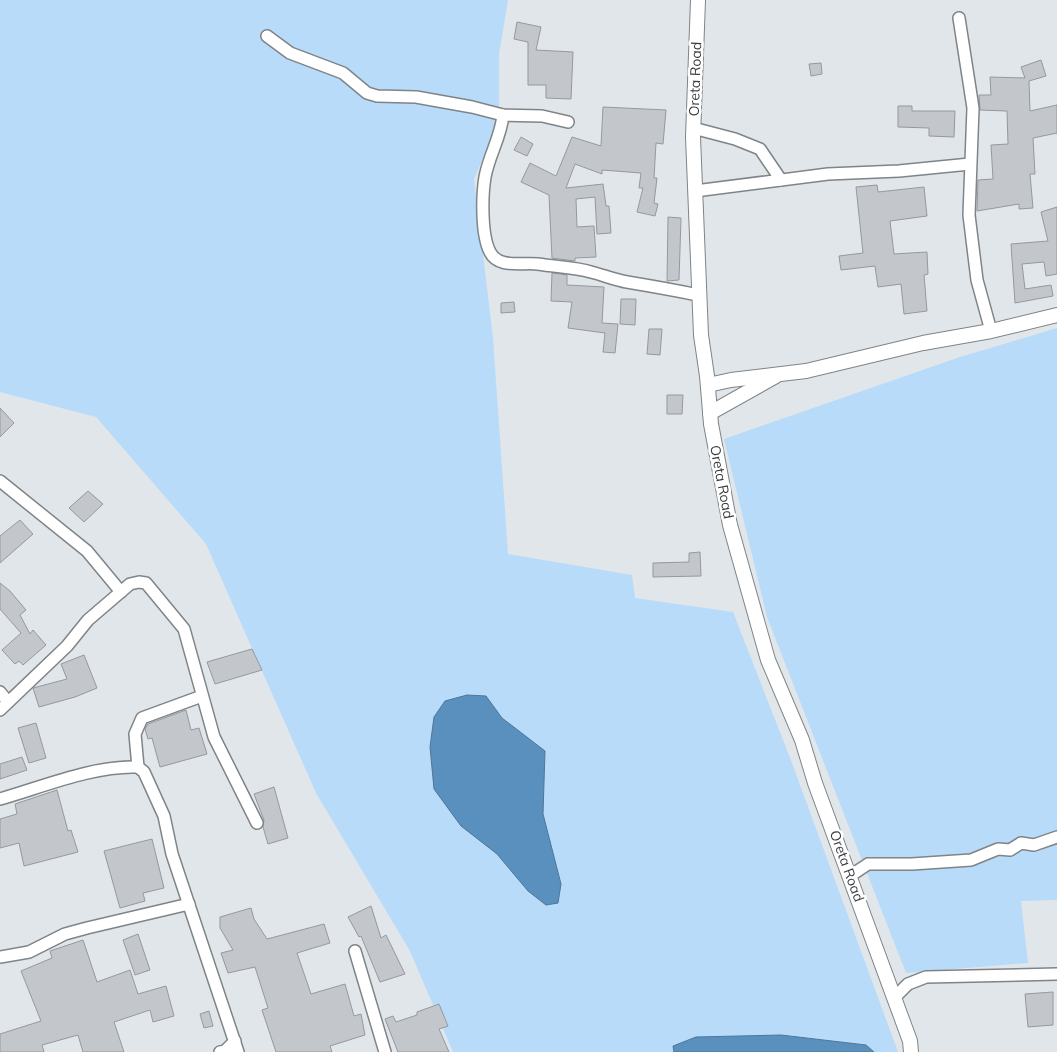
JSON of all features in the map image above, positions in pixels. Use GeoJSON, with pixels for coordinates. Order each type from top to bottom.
{"type":"FeatureCollection","features":[{"type":"Feature","properties":{"kind":"street","name":"Oreta Road"},"geometry":{"type":"LineString","coordinates":[[698,0],[693,128],[698,295],[701,336],[716,458],[730,525],[768,660],[802,740],[815,783],[910,1041],[911,1052]]}},
{"type":"Feature","properties":{"kind":"street"},"geometry":{"type":"LineString","coordinates":[[959,18],[973,108],[969,215],[977,280],[991,331]]}},
{"type":"Feature","properties":{"kind":"street"},"geometry":{"type":"LineString","coordinates":[[267,36],[290,53],[343,73],[367,93],[377,96],[416,97],[503,115],[542,116],[568,122]]}},
{"type":"Feature","properties":{"kind":"street"},"geometry":{"type":"LineString","coordinates":[[503,115],[502,130],[486,176],[484,193],[485,232],[489,251],[495,259],[505,263],[529,263],[580,270],[612,279],[675,288],[698,295]]}},
{"type":"Feature","properties":{"kind":"street"},"geometry":{"type":"LineString","coordinates":[[693,128],[735,139],[760,149],[781,180]]}},
{"type":"Feature","properties":{"kind":"street"},"geometry":{"type":"LineString","coordinates":[[695,191],[781,180],[970,164]]}},
{"type":"Feature","properties":{"kind":"street"},"geometry":{"type":"LineString","coordinates":[[708,385],[747,378],[777,376],[923,343],[991,331],[1057,315]]}},
{"type":"Feature","properties":{"kind":"street"},"geometry":{"type":"LineString","coordinates":[[710,413],[777,376]]}},
{"type":"Feature","properties":{"kind":"street"},"geometry":{"type":"LineString","coordinates":[[0,481],[86,551],[121,592]]}},
{"type":"Feature","properties":{"kind":"street"},"geometry":{"type":"LineString","coordinates":[[0,692],[4,706],[67,646],[88,620],[130,584],[140,582],[150,586],[184,629],[214,738],[256,822]]}},
{"type":"Feature","properties":{"kind":"street"},"geometry":{"type":"LineString","coordinates":[[138,767],[135,734],[142,718],[202,696]]}},
{"type":"Feature","properties":{"kind":"street"},"geometry":{"type":"LineString","coordinates":[[0,799],[96,771],[125,766],[138,767],[144,772],[164,816],[172,854],[236,1047],[224,1052]]}},
{"type":"Feature","properties":{"kind":"street"},"geometry":{"type":"LineString","coordinates":[[850,876],[868,864],[912,864],[972,860],[998,849],[1010,850],[1021,843],[1034,845],[1057,837]]}},
{"type":"Feature","properties":{"kind":"street"},"geometry":{"type":"LineString","coordinates":[[0,957],[29,952],[66,934],[86,928],[189,904]]}},
{"type":"Feature","properties":{"kind":"street"},"geometry":{"type":"LineString","coordinates":[[355,951],[385,1052]]}},
{"type":"Feature","properties":{"kind":"street"},"geometry":{"type":"LineString","coordinates":[[894,998],[908,984],[926,977],[1057,974]]}},
{"type":"Feature","properties":{"kind":"shaded area"},"geometry":{"type":"Polygon","coordinates":[[[0,0],[508,0],[499,54],[499,122],[474,179],[493,338],[508,554],[632,575],[635,598],[733,612],[792,763],[898,1052],[453,1052],[410,951],[316,793],[206,544],[96,417],[0,392],[0,0]]]}},
{"type":"Feature","properties":{"kind":"shaded area"},"geometry":{"type":"Polygon","coordinates":[[[1057,328],[1057,900],[1021,901],[1028,963],[906,973],[767,617],[724,439],[960,357],[1057,328]]]}},
{"type":"Feature","properties":{"kind":"shaded area"},"geometry":{"type":"Polygon","coordinates":[[[467,695],[486,696],[502,718],[545,751],[543,814],[561,884],[558,903],[546,905],[528,891],[497,854],[461,826],[434,789],[430,747],[434,717],[445,701],[467,695]]]}},
{"type":"Feature","properties":{"kind":"shaded area"},"geometry":{"type":"Polygon","coordinates":[[[781,1035],[866,1045],[874,1052],[674,1052],[673,1046],[696,1037],[781,1035]]]}},
{"type":"Feature","properties":{"kind":"building"},"geometry":{"type":"Polygon","coordinates":[[[517,22],[541,27],[536,50],[573,52],[571,99],[546,98],[546,85],[528,85],[528,42],[514,39],[517,22]]]}},
{"type":"Feature","properties":{"kind":"building"},"geometry":{"type":"Polygon","coordinates":[[[1041,60],[1046,76],[1029,81],[1030,111],[1057,105],[1057,133],[1033,138],[1035,174],[1030,174],[1033,208],[1019,209],[1019,204],[977,211],[978,180],[993,179],[991,145],[1008,144],[1007,111],[980,110],[979,95],[991,95],[990,77],[1025,78],[1021,67],[1041,60]]]}},
{"type":"Feature","properties":{"kind":"building"},"geometry":{"type":"Polygon","coordinates":[[[821,63],[822,74],[811,76],[809,64],[821,63]]]}},
{"type":"Feature","properties":{"kind":"building"},"geometry":{"type":"Polygon","coordinates":[[[898,106],[912,106],[912,111],[955,111],[954,137],[929,136],[929,128],[898,127],[898,106]]]}},
{"type":"Feature","properties":{"kind":"building"},"geometry":{"type":"Polygon","coordinates":[[[603,107],[666,110],[663,144],[656,143],[654,178],[657,178],[654,203],[658,204],[655,216],[637,212],[643,188],[639,188],[641,173],[602,170],[602,174],[575,164],[566,188],[603,184],[606,206],[609,206],[611,233],[597,234],[595,197],[576,199],[577,227],[594,226],[596,257],[575,258],[575,261],[552,258],[549,195],[521,182],[530,163],[556,176],[572,137],[601,146],[603,107]]]}},
{"type":"Feature","properties":{"kind":"building"},"geometry":{"type":"Polygon","coordinates":[[[521,137],[533,144],[527,156],[514,150],[521,137]]]}},
{"type":"Feature","properties":{"kind":"building"},"geometry":{"type":"Polygon","coordinates":[[[877,185],[878,192],[924,187],[927,216],[890,221],[894,254],[927,252],[928,274],[924,275],[927,311],[904,314],[901,284],[878,287],[875,266],[841,270],[839,256],[863,253],[856,187],[877,185]]]}},
{"type":"Feature","properties":{"kind":"building"},"geometry":{"type":"Polygon","coordinates":[[[1057,207],[1057,274],[1046,276],[1044,262],[1022,264],[1025,289],[1051,285],[1053,296],[1015,303],[1011,244],[1048,241],[1041,212],[1057,207]]]}},
{"type":"Feature","properties":{"kind":"building"},"geometry":{"type":"Polygon","coordinates":[[[668,217],[681,218],[679,280],[667,281],[668,217]]]}},
{"type":"Feature","properties":{"kind":"building"},"geometry":{"type":"Polygon","coordinates":[[[552,273],[567,275],[567,285],[604,287],[602,323],[618,324],[615,353],[603,352],[605,333],[568,328],[572,302],[551,301],[552,273]]]}},
{"type":"Feature","properties":{"kind":"building"},"geometry":{"type":"Polygon","coordinates":[[[621,299],[636,299],[635,325],[620,324],[621,299]]]}},
{"type":"Feature","properties":{"kind":"building"},"geometry":{"type":"Polygon","coordinates":[[[514,302],[515,312],[501,313],[501,303],[514,302]]]}},
{"type":"Feature","properties":{"kind":"building"},"geometry":{"type":"Polygon","coordinates":[[[649,329],[662,329],[660,355],[647,354],[649,329]]]}},
{"type":"Feature","properties":{"kind":"building"},"geometry":{"type":"Polygon","coordinates":[[[667,395],[683,395],[682,414],[667,414],[667,395]]]}},
{"type":"Feature","properties":{"kind":"building"},"geometry":{"type":"Polygon","coordinates":[[[0,408],[14,423],[0,437],[0,408]]]}},
{"type":"Feature","properties":{"kind":"building"},"geometry":{"type":"Polygon","coordinates":[[[88,491],[103,504],[84,522],[69,508],[88,491]]]}},
{"type":"Feature","properties":{"kind":"building"},"geometry":{"type":"Polygon","coordinates":[[[20,520],[33,534],[0,563],[0,536],[20,520]]]}},
{"type":"Feature","properties":{"kind":"building"},"geometry":{"type":"Polygon","coordinates":[[[700,552],[701,576],[653,577],[653,563],[689,562],[689,553],[700,552]]]}},
{"type":"Feature","properties":{"kind":"building"},"geometry":{"type":"Polygon","coordinates":[[[0,583],[10,591],[26,610],[20,615],[30,634],[33,630],[46,645],[23,665],[19,661],[15,664],[2,650],[21,633],[0,609],[0,583]]]}},
{"type":"Feature","properties":{"kind":"building"},"geometry":{"type":"Polygon","coordinates":[[[252,649],[262,670],[215,684],[207,662],[252,649]]]}},
{"type":"Feature","properties":{"kind":"building"},"geometry":{"type":"Polygon","coordinates":[[[84,655],[97,688],[75,697],[39,707],[33,688],[67,679],[61,664],[84,655]]]}},
{"type":"Feature","properties":{"kind":"building"},"geometry":{"type":"Polygon","coordinates":[[[186,710],[191,730],[199,728],[207,754],[160,767],[152,738],[148,739],[145,729],[148,724],[186,710]]]}},
{"type":"Feature","properties":{"kind":"building"},"geometry":{"type":"Polygon","coordinates":[[[36,723],[46,758],[29,763],[18,728],[36,723]]]}},
{"type":"Feature","properties":{"kind":"building"},"geometry":{"type":"Polygon","coordinates":[[[22,757],[27,770],[0,779],[0,764],[22,757]]]}},
{"type":"Feature","properties":{"kind":"building"},"geometry":{"type":"Polygon","coordinates":[[[274,787],[288,838],[268,844],[263,827],[264,820],[254,794],[274,787]]]}},
{"type":"Feature","properties":{"kind":"building"},"geometry":{"type":"Polygon","coordinates":[[[57,790],[68,831],[71,830],[78,852],[24,866],[19,843],[0,848],[0,819],[17,814],[15,804],[57,790]]]}},
{"type":"Feature","properties":{"kind":"building"},"geometry":{"type":"Polygon","coordinates":[[[152,839],[164,888],[143,893],[145,901],[120,908],[104,851],[152,839]]]}},
{"type":"Feature","properties":{"kind":"building"},"geometry":{"type":"Polygon","coordinates":[[[371,906],[381,938],[386,935],[405,974],[380,982],[361,936],[359,937],[348,917],[371,906]]]}},
{"type":"Feature","properties":{"kind":"building"},"geometry":{"type":"Polygon","coordinates":[[[251,908],[254,919],[267,939],[324,924],[330,943],[297,953],[311,994],[345,984],[354,1016],[361,1014],[365,1035],[330,1046],[332,1052],[276,1052],[262,1010],[268,1008],[255,967],[228,973],[221,953],[233,950],[220,928],[220,917],[251,908]]]}},
{"type":"Feature","properties":{"kind":"building"},"geometry":{"type":"Polygon","coordinates":[[[138,934],[150,970],[135,975],[123,940],[138,934]]]}},
{"type":"Feature","properties":{"kind":"building"},"geometry":{"type":"Polygon","coordinates":[[[83,940],[97,982],[130,970],[138,994],[166,986],[174,1016],[153,1022],[150,1010],[114,1022],[124,1052],[83,1052],[78,1035],[42,1045],[44,1052],[0,1052],[0,1034],[41,1021],[21,971],[52,958],[50,951],[83,940]]]}},
{"type":"Feature","properties":{"kind":"building"},"geometry":{"type":"Polygon","coordinates":[[[1053,992],[1053,1025],[1028,1027],[1025,994],[1053,992]]]}},
{"type":"Feature","properties":{"kind":"building"},"geometry":{"type":"Polygon","coordinates":[[[439,1004],[448,1026],[439,1029],[449,1052],[398,1052],[385,1019],[393,1016],[396,1022],[417,1015],[417,1012],[439,1004]]]}},
{"type":"Feature","properties":{"kind":"building"},"geometry":{"type":"Polygon","coordinates":[[[209,1011],[213,1026],[204,1028],[200,1014],[209,1011]]]}}]}
